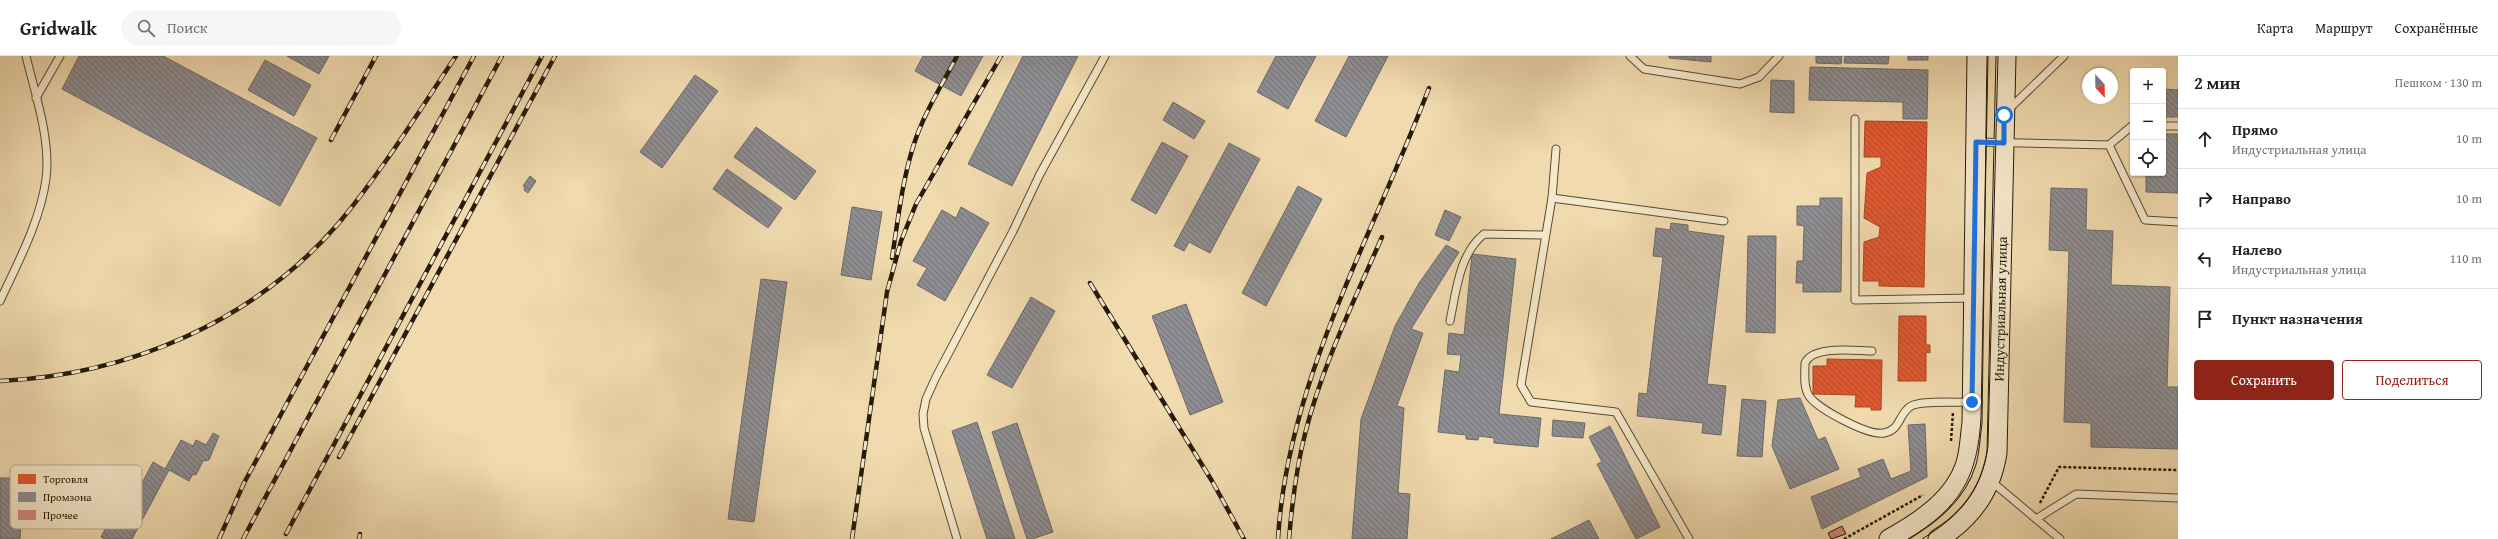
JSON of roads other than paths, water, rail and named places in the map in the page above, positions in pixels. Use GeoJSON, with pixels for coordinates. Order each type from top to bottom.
{"type":"FeatureCollection","features":[{"type":"Feature","properties":{"kind":"main road","name":"Индустриальная улица"},"geometry":{"type":"LineString","coordinates":[[1889,539],[1934,510],[1954,487],[1966,462],[1972,423],[1962,403],[1974,298],[1977,56]]}},
{"type":"Feature","properties":{"kind":"main road","name":"Индустриальная улица"},"geometry":{"type":"LineString","coordinates":[[1938,539],[1971,512],[1980,501],[1990,480],[1997,453],[2006,56]]}},
{"type":"Feature","properties":{"kind":"lane"},"geometry":{"type":"LineString","coordinates":[[0,301],[41,203],[46,178],[46,149],[26,56]]}},
{"type":"Feature","properties":{"kind":"lane"},"geometry":{"type":"LineString","coordinates":[[36,98],[60,56]]}},
{"type":"Feature","properties":{"kind":"lane"},"geometry":{"type":"LineString","coordinates":[[957,539],[924,428],[923,414],[926,399],[952,345],[1014,232],[1044,168],[1105,56]]}},
{"type":"Feature","properties":{"kind":"lane"},"geometry":{"type":"LineString","coordinates":[[1630,56],[1644,69],[1740,84],[1759,77],[1779,56]]}},
{"type":"Feature","properties":{"kind":"lane"},"geometry":{"type":"LineString","coordinates":[[2004,115],[2064,56]]}},
{"type":"Feature","properties":{"kind":"lane"},"geometry":{"type":"LineString","coordinates":[[1855,119],[1855,300],[1974,298]]}},
{"type":"Feature","properties":{"kind":"lane"},"geometry":{"type":"LineString","coordinates":[[2166,126],[2178,126]]}},
{"type":"Feature","properties":{"kind":"lane"},"geometry":{"type":"LineString","coordinates":[[1976,142],[2109,145],[2130,128]]}},
{"type":"Feature","properties":{"kind":"lane"},"geometry":{"type":"LineString","coordinates":[[2109,145],[2145,220],[2178,222]]}},
{"type":"Feature","properties":{"kind":"lane"},"geometry":{"type":"LineString","coordinates":[[1556,150],[1552,198],[1521,385],[1531,402],[1616,412],[1689,539]]}},
{"type":"Feature","properties":{"kind":"lane"},"geometry":{"type":"LineString","coordinates":[[1552,198],[1724,221]]}},
{"type":"Feature","properties":{"kind":"lane"},"geometry":{"type":"LineString","coordinates":[[1450,321],[1468,250],[1476,240],[1484,234],[1545,235]]}},
{"type":"Feature","properties":{"kind":"lane"},"geometry":{"type":"LineString","coordinates":[[1872,351],[1824,351],[1810,356],[1805,363],[1808,395],[1816,403],[1864,431],[1882,433],[1894,429],[1906,410],[1911,406],[1962,403]]}},
{"type":"Feature","properties":{"kind":"lane"},"geometry":{"type":"LineString","coordinates":[[1990,480],[2060,539]]}},
{"type":"Feature","properties":{"kind":"lane"},"geometry":{"type":"LineString","coordinates":[[2036,519],[2076,494],[2178,498]]}},
{"type":"Feature","properties":{"kind":"tram line"},"geometry":{"type":"LineString","coordinates":[[1908,539],[1926,527],[1953,503],[1963,489],[1976,457],[1981,417],[1988,56]]}},
{"type":"Feature","properties":{"kind":"tram line"},"geometry":{"type":"LineString","coordinates":[[1922,539],[1948,521],[1967,501],[1980,477],[1988,446],[1998,56]]}},
{"type":"Feature","properties":{"kind":"railway"},"geometry":{"type":"LineString","coordinates":[[331,140],[376,56]]}},
{"type":"Feature","properties":{"kind":"railway"},"geometry":{"type":"LineString","coordinates":[[0,381],[48,377],[95,368],[141,355],[185,337],[227,315],[267,289],[304,259],[338,224],[399,142],[456,56]]}},
{"type":"Feature","properties":{"kind":"railway"},"geometry":{"type":"LineString","coordinates":[[219,539],[244,483],[474,56]]}},
{"type":"Feature","properties":{"kind":"railway"},"geometry":{"type":"LineString","coordinates":[[243,539],[502,56]]}},
{"type":"Feature","properties":{"kind":"railway"},"geometry":{"type":"LineString","coordinates":[[286,534],[542,56]]}},
{"type":"Feature","properties":{"kind":"railway"},"geometry":{"type":"LineString","coordinates":[[339,457],[555,56]]}},
{"type":"Feature","properties":{"kind":"railway"},"geometry":{"type":"LineString","coordinates":[[892,258],[903,186],[914,144],[928,110],[957,56]]}},
{"type":"Feature","properties":{"kind":"railway"},"geometry":{"type":"LineString","coordinates":[[852,539],[887,292],[901,241],[916,204],[1001,56]]}},
{"type":"Feature","properties":{"kind":"railway"},"geometry":{"type":"LineString","coordinates":[[1278,539],[1285,480],[1298,422],[1315,365],[1359,253],[1407,143],[1429,88]]}},
{"type":"Feature","properties":{"kind":"railway"},"geometry":{"type":"LineString","coordinates":[[1289,539],[1297,473],[1312,409],[1339,334],[1382,237]]}},
{"type":"Feature","properties":{"kind":"railway"},"geometry":{"type":"LineString","coordinates":[[1090,283],[1212,481],[1244,539]]}},
{"type":"Feature","properties":{"kind":"railway"},"geometry":{"type":"LineString","coordinates":[[359,539],[360,534]]}}]}
